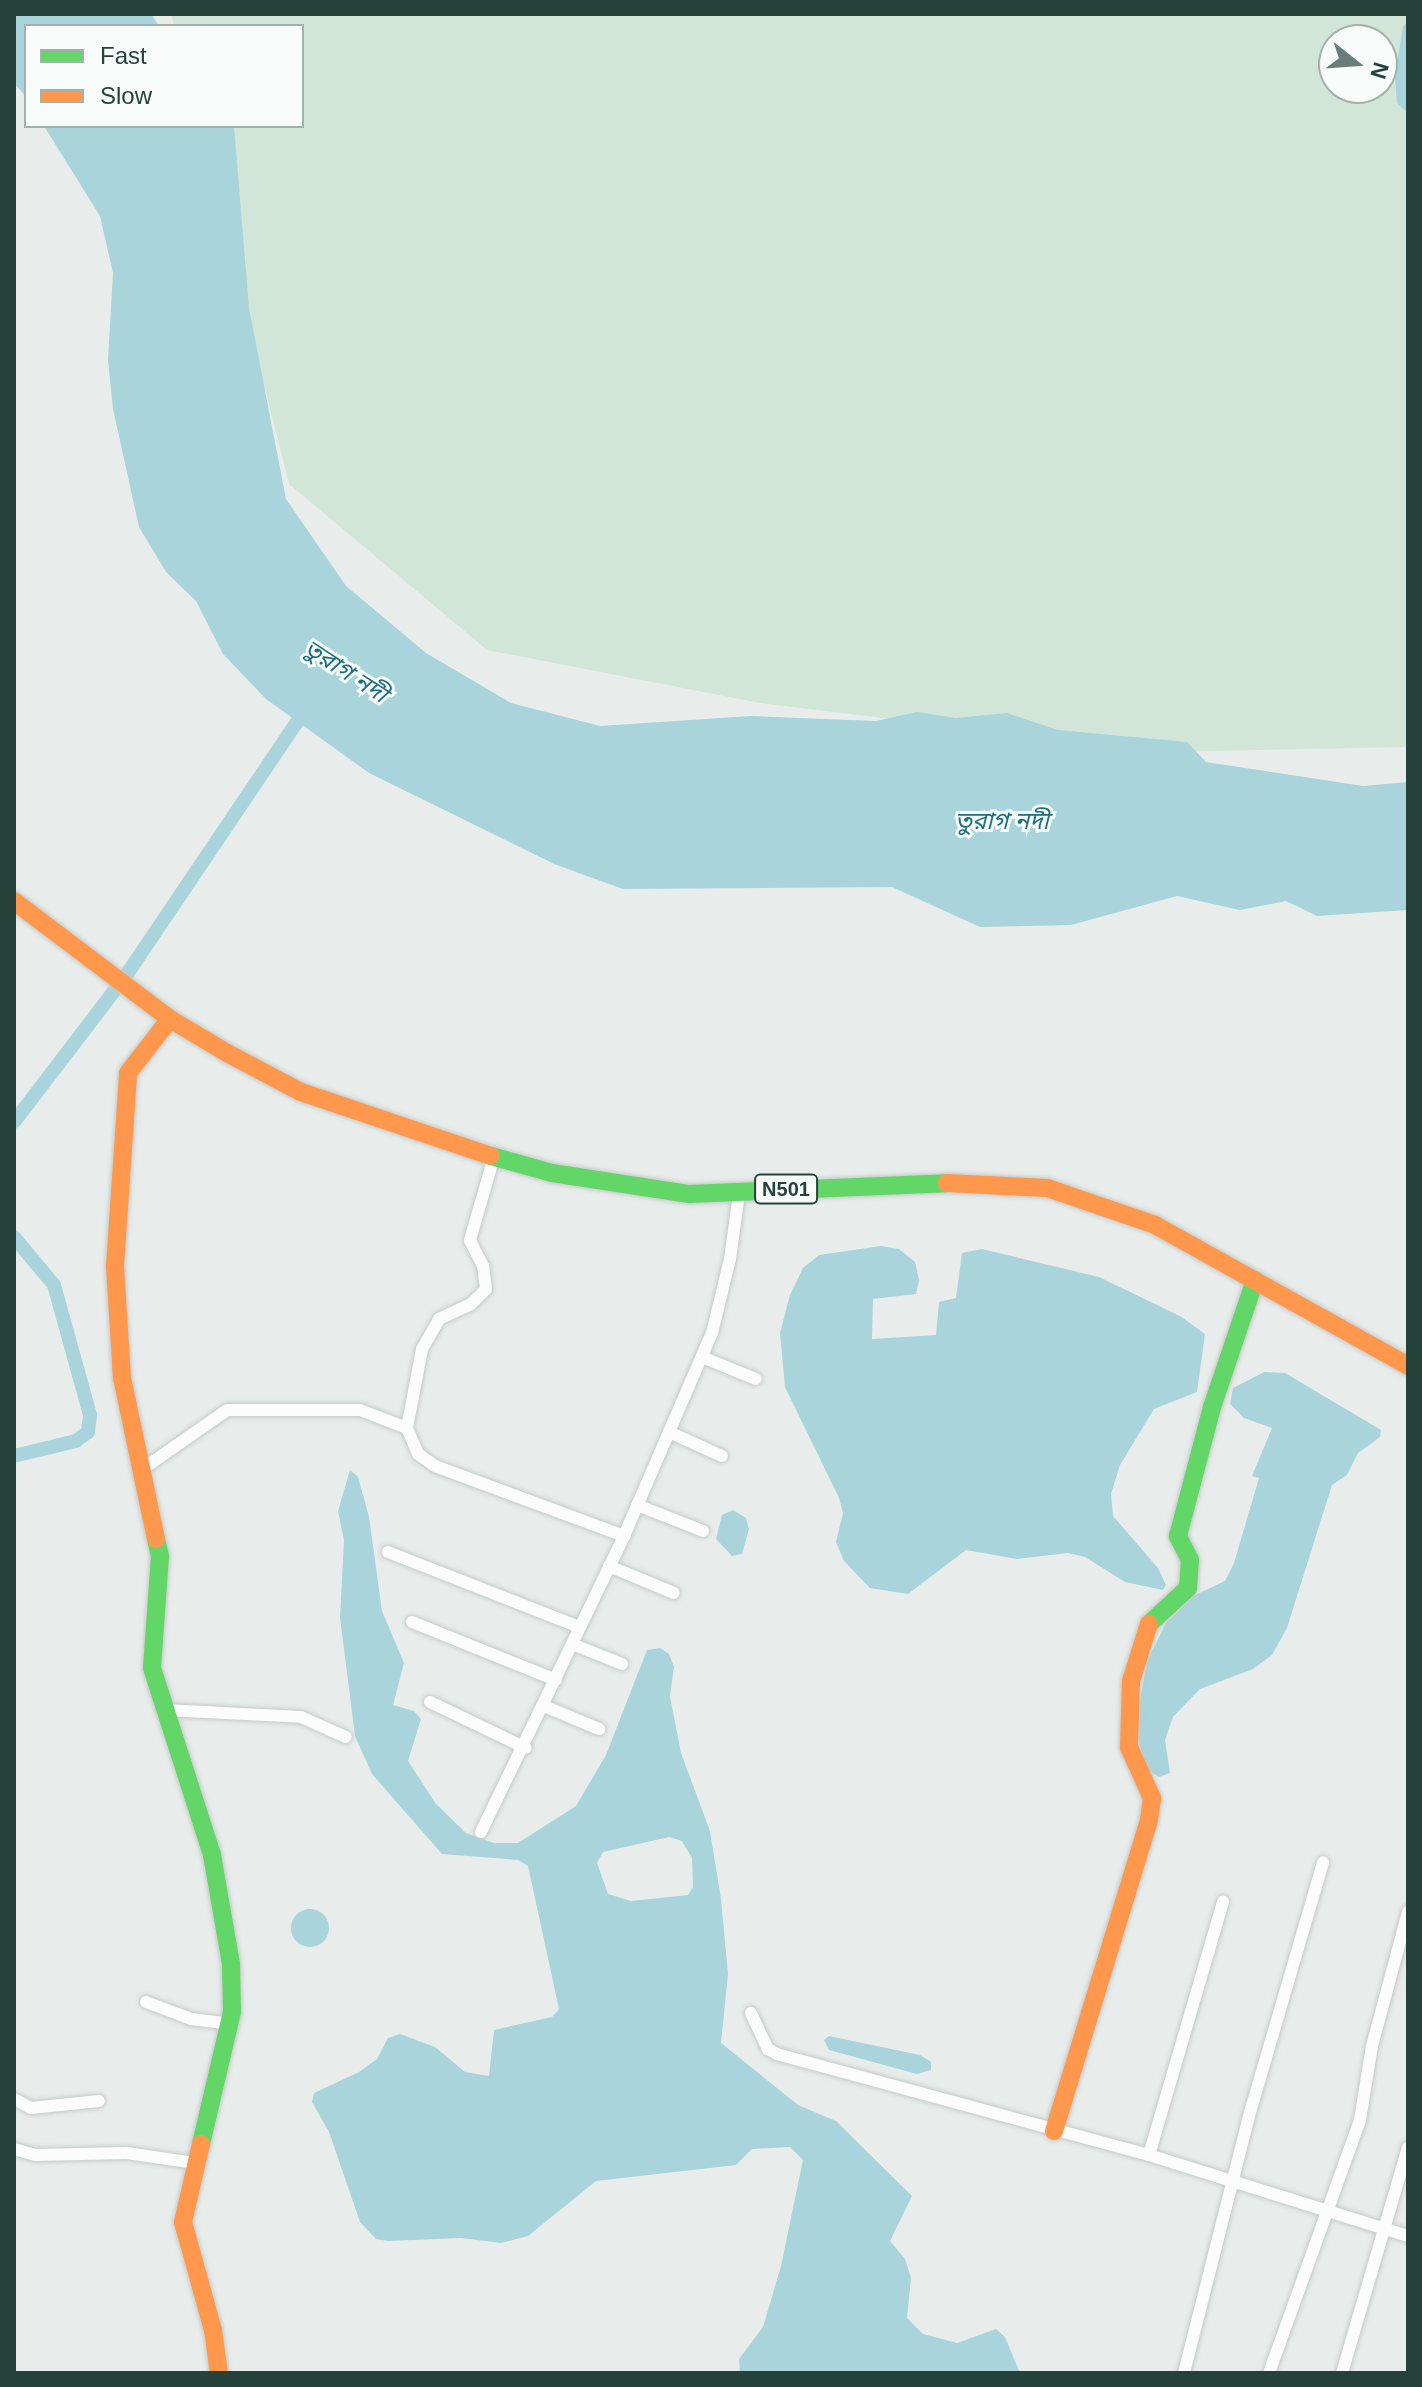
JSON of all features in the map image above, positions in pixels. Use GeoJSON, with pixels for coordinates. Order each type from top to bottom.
{"type":"FeatureCollection","features":[{"type":"Feature","properties":{"kind":"main road","name":"N501"},"geometry":{"type":"LineString","coordinates":[[14,901],[164,1014],[301,1092],[494,1157],[616,1185],[689,1194],[941,1183],[1047,1188],[1155,1225],[1408,1366]]}},
{"type":"Feature","properties":{"kind":"main road"},"geometry":{"type":"LineString","coordinates":[[164,1014],[128,1073],[117,1203],[122,1378],[144,1468],[162,1584],[152,1668],[212,1855],[231,1964],[230,2024],[183,2222],[213,2330],[219,2373]]}},
{"type":"Feature","properties":{"kind":"main road"},"geometry":{"type":"LineString","coordinates":[[1054,2131],[1149,1820],[1152,1798],[1129,1747],[1131,1681],[1150,1622],[1188,1588],[1190,1560],[1178,1536],[1212,1407],[1255,1280]]}},
{"type":"Feature","properties":{"kind":"street"},"geometry":{"type":"LineString","coordinates":[[494,1157],[470,1240],[486,1289],[471,1304],[439,1319],[422,1349],[407,1428],[418,1454],[435,1466],[624,1536]]}},
{"type":"Feature","properties":{"kind":"street"},"geometry":{"type":"LineString","coordinates":[[481,1832],[526,1748],[702,1357],[730,1259],[739,1193]]}},
{"type":"Feature","properties":{"kind":"street"},"geometry":{"type":"LineString","coordinates":[[702,1357],[756,1379]]}},
{"type":"Feature","properties":{"kind":"street"},"geometry":{"type":"LineString","coordinates":[[144,1468],[227,1410],[360,1410],[407,1428]]}},
{"type":"Feature","properties":{"kind":"street"},"geometry":{"type":"LineString","coordinates":[[669,1432],[722,1456]]}},
{"type":"Feature","properties":{"kind":"street"},"geometry":{"type":"LineString","coordinates":[[637,1505],[703,1531]]}},
{"type":"Feature","properties":{"kind":"street"},"geometry":{"type":"LineString","coordinates":[[388,1552],[579,1627]]}},
{"type":"Feature","properties":{"kind":"street"},"geometry":{"type":"LineString","coordinates":[[609,1566],[674,1593]]}},
{"type":"Feature","properties":{"kind":"street"},"geometry":{"type":"LineString","coordinates":[[412,1622],[556,1680]]}},
{"type":"Feature","properties":{"kind":"street"},"geometry":{"type":"LineString","coordinates":[[572,1644],[622,1664]]}},
{"type":"Feature","properties":{"kind":"street"},"geometry":{"type":"LineString","coordinates":[[430,1702],[526,1748]]}},
{"type":"Feature","properties":{"kind":"street"},"geometry":{"type":"LineString","coordinates":[[544,1706],[599,1729]]}},
{"type":"Feature","properties":{"kind":"street"},"geometry":{"type":"LineString","coordinates":[[165,1710],[301,1717],[346,1737]]}},
{"type":"Feature","properties":{"kind":"street"},"geometry":{"type":"LineString","coordinates":[[1184,2373],[1323,1862]]}},
{"type":"Feature","properties":{"kind":"street"},"geometry":{"type":"LineString","coordinates":[[1149,2155],[1223,1902]]}},
{"type":"Feature","properties":{"kind":"street"},"geometry":{"type":"LineString","coordinates":[[1269,2373],[1331,2211],[1360,2120],[1372,2046],[1408,1912]]}},
{"type":"Feature","properties":{"kind":"street"},"geometry":{"type":"LineString","coordinates":[[146,2002],[191,2019],[230,2024]]}},
{"type":"Feature","properties":{"kind":"street"},"geometry":{"type":"LineString","coordinates":[[751,2013],[768,2049],[777,2054],[1149,2155],[1331,2211],[1382,2231],[1408,2236]]}},
{"type":"Feature","properties":{"kind":"street"},"geometry":{"type":"LineString","coordinates":[[14,2099],[31,2108],[99,2101]]}},
{"type":"Feature","properties":{"kind":"street"},"geometry":{"type":"LineString","coordinates":[[1342,2373],[1408,2147]]}},
{"type":"Feature","properties":{"kind":"street"},"geometry":{"type":"LineString","coordinates":[[14,2149],[35,2155],[127,2153],[195,2163]]}},
{"type":"Feature","properties":{"kind":"green space"},"geometry":{"type":"Polygon","coordinates":[[[171,14],[1408,14],[1408,747],[1160,752],[760,703],[487,650],[289,484],[200,128],[304,128],[304,24],[174,24],[171,14]]]}},
{"type":"Feature","properties":{"kind":"water"},"geometry":{"type":"Polygon","coordinates":[[[14,14],[151,14],[158,24],[24,24],[24,95],[14,83],[14,14]]]}},
{"type":"Feature","properties":{"kind":"water"},"geometry":{"type":"Polygon","coordinates":[[[1408,22],[1408,113],[1398,104],[1398,58],[1403,26],[1408,22]]]}},
{"type":"Feature","properties":{"kind":"water","name":"তুরাগ নদী"},"geometry":{"type":"Polygon","coordinates":[[[45,128],[234,128],[249,308],[286,499],[346,586],[426,653],[511,703],[600,726],[751,716],[876,721],[917,712],[956,718],[1007,713],[1058,730],[1187,742],[1206,762],[1363,786],[1408,782],[1408,910],[1317,916],[1286,901],[1240,910],[1177,896],[1071,925],[980,927],[892,887],[623,889],[554,864],[369,773],[266,699],[223,654],[196,601],[166,572],[139,527],[113,409],[108,360],[113,273],[100,216],[45,128]]]}},
{"type":"Feature","properties":{"kind":"water"},"geometry":{"type":"Polygon","coordinates":[[[881,1246],[899,1249],[915,1262],[919,1280],[916,1294],[873,1299],[872,1339],[936,1335],[939,1302],[956,1298],[962,1253],[982,1249],[1099,1277],[1180,1316],[1205,1334],[1197,1392],[1154,1409],[1120,1465],[1111,1494],[1113,1516],[1158,1568],[1166,1585],[1163,1590],[1125,1582],[1085,1557],[1068,1553],[1017,1559],[966,1550],[908,1594],[870,1588],[844,1561],[836,1542],[843,1513],[839,1498],[785,1387],[780,1333],[790,1295],[803,1268],[819,1255],[881,1246]]]}},
{"type":"Feature","properties":{"kind":"water"},"geometry":{"type":"Polygon","coordinates":[[[1264,1372],[1285,1373],[1381,1430],[1380,1437],[1358,1453],[1347,1475],[1332,1485],[1287,1628],[1272,1655],[1253,1669],[1200,1689],[1173,1717],[1165,1740],[1170,1773],[1159,1777],[1149,1771],[1140,1749],[1137,1717],[1147,1661],[1166,1623],[1193,1596],[1225,1581],[1234,1563],[1259,1478],[1252,1476],[1272,1428],[1244,1418],[1230,1404],[1233,1388],[1264,1372]]]}},
{"type":"Feature","properties":{"kind":"water"},"geometry":{"type":"Polygon","coordinates":[[[350,1470],[358,1477],[369,1517],[382,1611],[404,1663],[393,1705],[414,1711],[421,1719],[408,1761],[436,1804],[466,1833],[494,1843],[518,1843],[576,1806],[606,1755],[647,1650],[660,1648],[669,1654],[674,1667],[670,1696],[681,1753],[710,1831],[721,1899],[728,1974],[721,2043],[798,2105],[836,2121],[912,2196],[890,2241],[905,2259],[911,2278],[907,2318],[923,2334],[957,2343],[996,2329],[1005,2337],[1020,2373],[740,2373],[739,2359],[763,2327],[781,2266],[803,2160],[790,2147],[752,2149],[736,2165],[596,2181],[528,2236],[501,2243],[461,2238],[388,2241],[376,2239],[360,2222],[329,2132],[312,2102],[314,2093],[359,2072],[377,2059],[388,2038],[400,2034],[435,2047],[465,2072],[489,2076],[494,2030],[552,2017],[559,2009],[528,1866],[518,1860],[442,1854],[372,1774],[355,1736],[340,1618],[344,1540],[338,1511],[350,1470]],[[669,1837],[603,1852],[597,1863],[608,1894],[631,1901],[688,1895],[693,1887],[692,1858],[682,1841],[669,1837]]]}},
{"type":"Feature","properties":{"kind":"water"},"geometry":{"type":"Polygon","coordinates":[[[733,1510],[746,1518],[749,1529],[742,1554],[732,1556],[716,1539],[722,1515],[733,1510]]]}},
{"type":"Feature","properties":{"kind":"water"},"geometry":{"type":"Polygon","coordinates":[[[310,1909],[323,1915],[329,1928],[323,1941],[310,1947],[297,1941],[291,1928],[297,1915],[310,1909]]]}},
{"type":"Feature","properties":{"kind":"water"},"geometry":{"type":"Polygon","coordinates":[[[829,2036],[920,2055],[931,2062],[931,2070],[917,2074],[829,2050],[824,2040],[829,2036]]]}},
{"type":"Feature","properties":{"kind":"waterway"},"geometry":{"type":"LineString","coordinates":[[14,1122],[125,977],[308,706]]}},
{"type":"Feature","properties":{"kind":"waterway"},"geometry":{"type":"LineString","coordinates":[[14,1237],[54,1285],[90,1415],[88,1432],[76,1441],[14,1456]]}},
{"type":"Feature","properties":{"kind":"traffic: fast"},"geometry":{"type":"LineString","coordinates":[[491,1156],[552,1173],[689,1194],[947,1183]]}},
{"type":"Feature","properties":{"kind":"traffic: fast"},"geometry":{"type":"LineString","coordinates":[[1149,1624],[1188,1588],[1190,1560],[1178,1536],[1212,1407],[1255,1280]]}},
{"type":"Feature","properties":{"kind":"traffic: fast"},"geometry":{"type":"LineString","coordinates":[[156,1539],[160,1556],[152,1668],[212,1855],[231,1964],[232,2012],[201,2144]]}},
{"type":"Feature","properties":{"kind":"traffic: slow"},"geometry":{"type":"LineString","coordinates":[[14,901],[170,1019],[227,1053],[301,1092],[491,1156]]}},
{"type":"Feature","properties":{"kind":"traffic: slow"},"geometry":{"type":"LineString","coordinates":[[156,1539],[122,1378],[115,1266],[128,1073],[170,1019]]}},
{"type":"Feature","properties":{"kind":"traffic: slow"},"geometry":{"type":"LineString","coordinates":[[947,1183],[1047,1188],[1155,1225],[1408,1366]]}},
{"type":"Feature","properties":{"kind":"traffic: slow"},"geometry":{"type":"LineString","coordinates":[[1054,2131],[1149,1820],[1152,1798],[1129,1747],[1131,1681],[1149,1624]]}},
{"type":"Feature","properties":{"kind":"traffic: slow"},"geometry":{"type":"LineString","coordinates":[[201,2144],[183,2222],[213,2330],[219,2373]]}}]}
